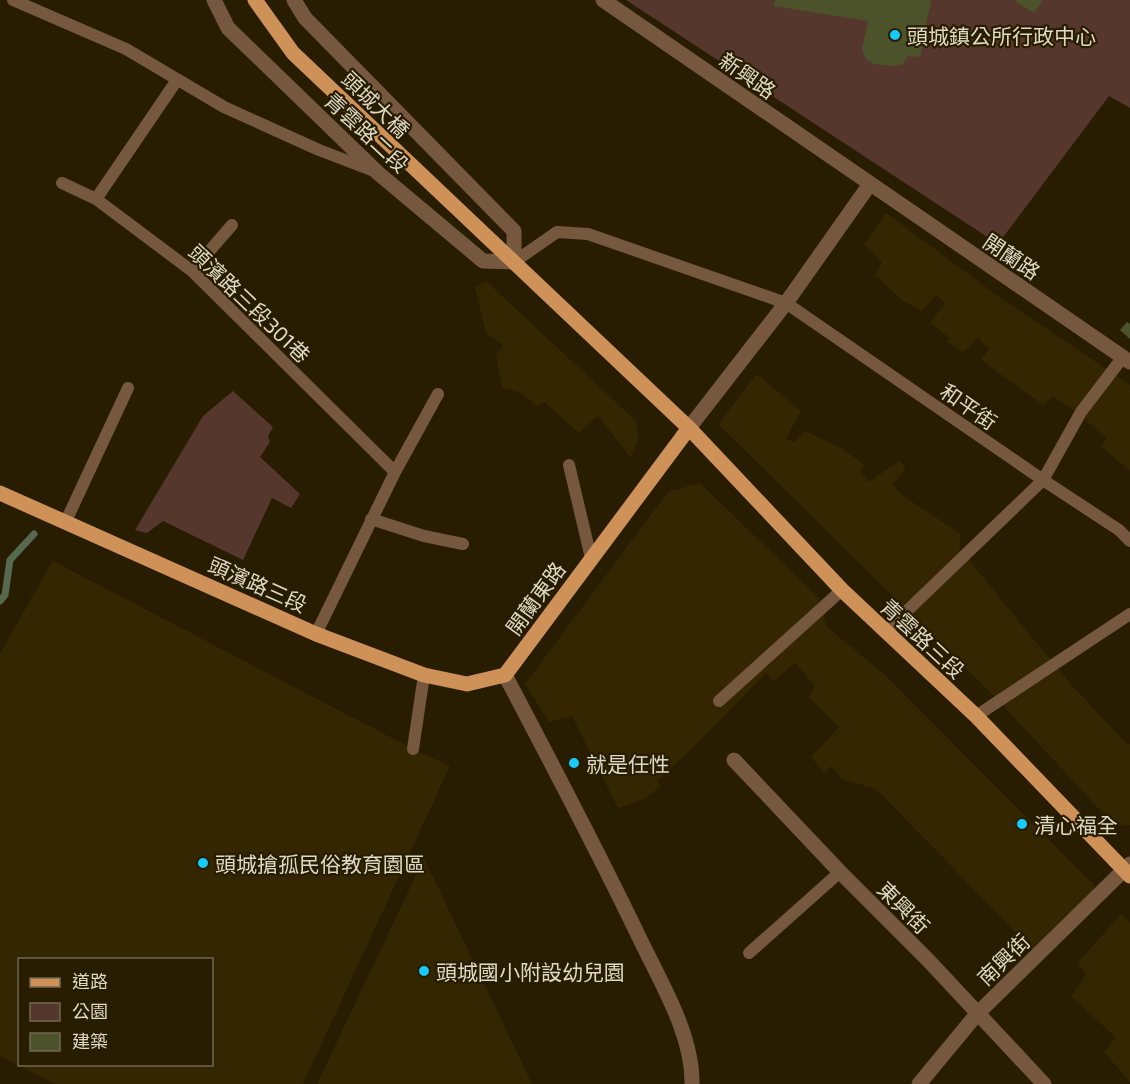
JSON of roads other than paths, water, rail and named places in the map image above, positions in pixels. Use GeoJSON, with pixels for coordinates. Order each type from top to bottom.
{"type":"FeatureCollection","features":[{"type":"Feature","properties":{"kind":"main road","name":"頭城大橋"},"geometry":{"type":"LineString","coordinates":[[255,0],[293,53],[514,262]]}},
{"type":"Feature","properties":{"kind":"main road"},"geometry":{"type":"LineString","coordinates":[[514,262],[689,428]]}},
{"type":"Feature","properties":{"kind":"main road","name":"開蘭東路"},"geometry":{"type":"LineString","coordinates":[[505,675],[689,428]]}},
{"type":"Feature","properties":{"kind":"main road","name":"青雲路三段"},"geometry":{"type":"LineString","coordinates":[[689,428],[842,590],[976,716],[1128,870]]}},
{"type":"Feature","properties":{"kind":"main road","name":"頭濱路三段"},"geometry":{"type":"LineString","coordinates":[[0,493],[316,634],[424,675],[467,684],[505,675]]}},
{"type":"Feature","properties":{"kind":"street","name":"青雲路二段"},"geometry":{"type":"LineString","coordinates":[[214,0],[228,28],[378,173],[483,261],[514,262],[513,231],[306,18],[294,0]]}},
{"type":"Feature","properties":{"kind":"street","name":"新興路"},"geometry":{"type":"LineString","coordinates":[[603,0],[870,184]]}},
{"type":"Feature","properties":{"kind":"street","name":"開蘭東路"},"geometry":{"type":"LineString","coordinates":[[689,428],[786,303],[870,184]]}},
{"type":"Feature","properties":{"kind":"street","name":"開蘭路"},"geometry":{"type":"LineString","coordinates":[[870,184],[1126,359]]}},
{"type":"Feature","properties":{"kind":"street"},"geometry":{"type":"LineString","coordinates":[[505,675],[593,841],[675,1012],[693,1064],[692,1084]]}},
{"type":"Feature","properties":{"kind":"street","name":"東興街"},"geometry":{"type":"LineString","coordinates":[[734,760],[840,872],[928,960],[1044,1084]]}},
{"type":"Feature","properties":{"kind":"street","name":"南興街"},"geometry":{"type":"LineString","coordinates":[[919,1084],[977,1014],[1128,870]]}},
{"type":"Feature","properties":{"kind":"lane"},"geometry":{"type":"LineString","coordinates":[[13,0],[126,49],[224,107],[319,150],[378,173]]}},
{"type":"Feature","properties":{"kind":"lane"},"geometry":{"type":"LineString","coordinates":[[96,199],[177,80]]}},
{"type":"Feature","properties":{"kind":"lane","name":"頭濱路三段301巷"},"geometry":{"type":"LineString","coordinates":[[62,183],[96,199],[192,271],[395,472]]}},
{"type":"Feature","properties":{"kind":"lane"},"geometry":{"type":"LineString","coordinates":[[192,271],[232,225]]}},
{"type":"Feature","properties":{"kind":"lane","name":"和平街"},"geometry":{"type":"LineString","coordinates":[[514,262],[557,232],[588,234],[786,303],[1119,530],[1130,541]]}},
{"type":"Feature","properties":{"kind":"lane"},"geometry":{"type":"LineString","coordinates":[[885,632],[1043,480],[1081,411],[1126,359]]}},
{"type":"Feature","properties":{"kind":"lane"},"geometry":{"type":"LineString","coordinates":[[66,521],[128,388]]}},
{"type":"Feature","properties":{"kind":"lane"},"geometry":{"type":"LineString","coordinates":[[316,634],[371,519],[438,394]]}},
{"type":"Feature","properties":{"kind":"lane"},"geometry":{"type":"LineString","coordinates":[[569,465],[591,558]]}},
{"type":"Feature","properties":{"kind":"lane"},"geometry":{"type":"LineString","coordinates":[[371,519],[424,536],[463,544]]}},
{"type":"Feature","properties":{"kind":"lane"},"geometry":{"type":"LineString","coordinates":[[719,701],[842,590]]}},
{"type":"Feature","properties":{"kind":"lane"},"geometry":{"type":"LineString","coordinates":[[976,716],[1130,614]]}},
{"type":"Feature","properties":{"kind":"lane"},"geometry":{"type":"LineString","coordinates":[[413,749],[424,675]]}},
{"type":"Feature","properties":{"kind":"lane"},"geometry":{"type":"LineString","coordinates":[[749,953],[840,872]]}},
{"type":"Feature","properties":{"kind":"waterway"},"geometry":{"type":"LineString","coordinates":[[0,601],[5,595],[10,560],[34,534]]}},
{"type":"Feature","properties":{"kind":"place","name":"頭城鎮公所行政中心"},"geometry":{"type":"Point","coordinates":[895,35]}},
{"type":"Feature","properties":{"kind":"place","name":"就是任性"},"geometry":{"type":"Point","coordinates":[574,763]}},
{"type":"Feature","properties":{"kind":"place","name":"清心福全"},"geometry":{"type":"Point","coordinates":[1022,824]}},
{"type":"Feature","properties":{"kind":"place","name":"頭城搶孤民俗教育園區"},"geometry":{"type":"Point","coordinates":[203,863]}},
{"type":"Feature","properties":{"kind":"place","name":"頭城國小附設幼兒園"},"geometry":{"type":"Point","coordinates":[424,971]}}]}
